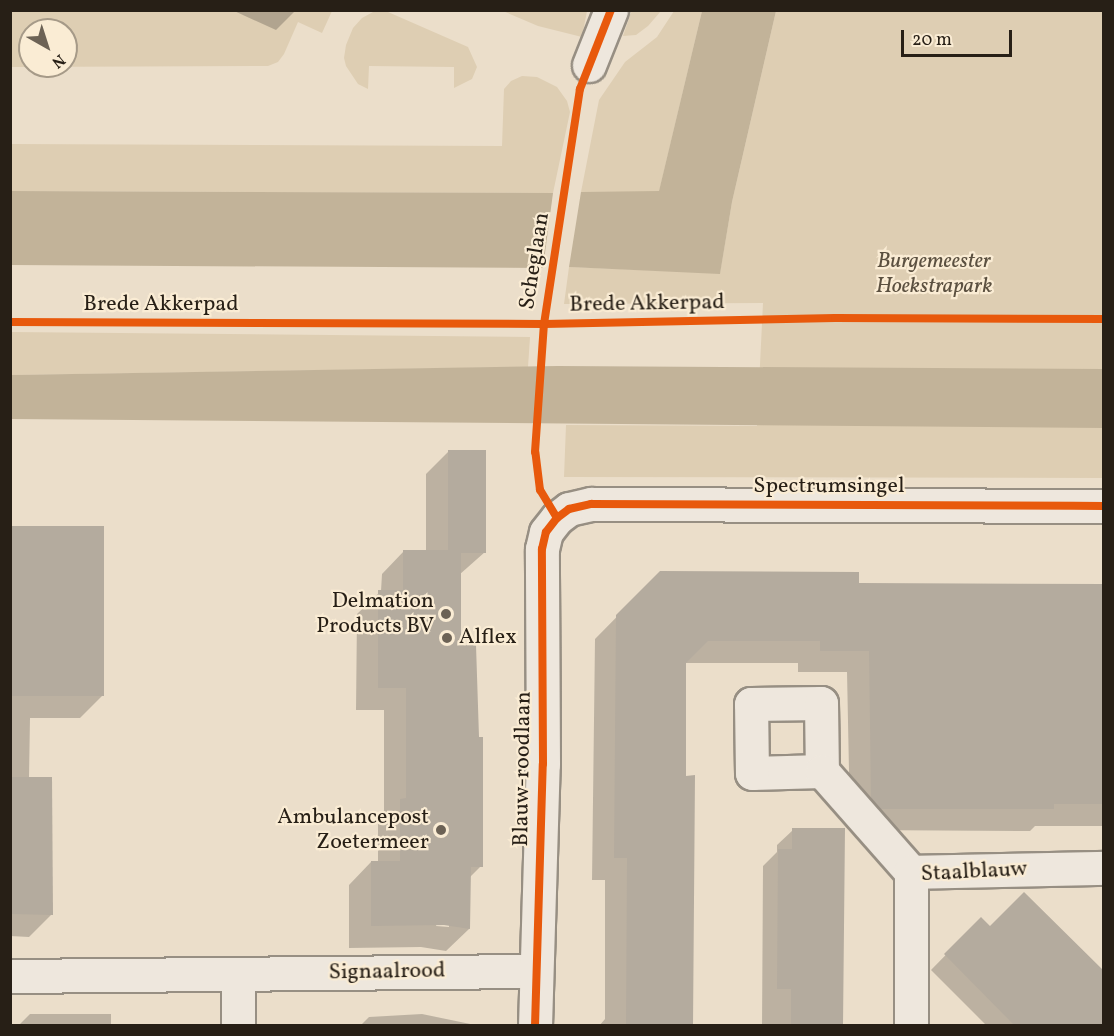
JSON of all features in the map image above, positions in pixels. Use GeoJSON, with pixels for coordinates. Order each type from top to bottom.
{"type":"FeatureCollection","features":[{"type":"Feature","properties":{"kind":"street"},"geometry":{"type":"LineString","coordinates":[[589,65],[611,10]]}},
{"type":"Feature","properties":{"kind":"street","name":"Spectrumsingel"},"geometry":{"type":"LineString","coordinates":[[557,518],[569,509],[591,504],[1104,506]]}},
{"type":"Feature","properties":{"kind":"street","name":"Blauw-roodlaan"},"geometry":{"type":"LineString","coordinates":[[535,1026],[543,764],[542,549],[546,532],[557,518]]}},
{"type":"Feature","properties":{"kind":"street"},"geometry":{"type":"LineString","coordinates":[[822,771],[911,872]]}},
{"type":"Feature","properties":{"kind":"street","name":"Staalblauw"},"geometry":{"type":"LineString","coordinates":[[915,1022],[911,872],[1104,868]]}},
{"type":"Feature","properties":{"kind":"street","name":"Signaalrood"},"geometry":{"type":"LineString","coordinates":[[10,976],[535,971]]}},
{"type":"Feature","properties":{"kind":"street"},"geometry":{"type":"LineString","coordinates":[[238,975],[238,1026]]}},
{"type":"Feature","properties":{"kind":"green space"},"geometry":{"type":"Polygon","coordinates":[[[632,10],[661,11],[648,26],[636,35],[623,36],[632,10]]]}},
{"type":"Feature","properties":{"kind":"green space"},"geometry":{"type":"Polygon","coordinates":[[[10,11],[332,11],[322,33],[298,22],[284,54],[278,62],[268,66],[78,67],[78,18],[18,18],[18,67],[11,67],[10,11]]]}},
{"type":"Feature","properties":{"kind":"green space"},"geometry":{"type":"Polygon","coordinates":[[[503,11],[587,11],[582,37],[538,26],[503,11]]]}},
{"type":"Feature","properties":{"kind":"green space"},"geometry":{"type":"Polygon","coordinates":[[[674,11],[702,11],[659,192],[581,192],[599,100],[625,62],[657,37],[674,11]]]}},
{"type":"Feature","properties":{"kind":"green space","name":"Burgemeester Hoekstrapark"},"geometry":{"type":"Polygon","coordinates":[[[776,11],[1103,11],[1103,478],[564,477],[566,425],[757,426],[763,303],[564,304],[569,267],[720,273],[732,202],[776,11]]]}},
{"type":"Feature","properties":{"kind":"green space"},"geometry":{"type":"Polygon","coordinates":[[[373,12],[388,12],[468,47],[477,67],[472,79],[454,88],[454,67],[369,66],[368,89],[358,84],[346,66],[344,58],[346,45],[353,28],[362,18],[373,12]]]}},
{"type":"Feature","properties":{"kind":"green space"},"geometry":{"type":"Polygon","coordinates":[[[522,76],[537,77],[557,87],[567,101],[570,112],[553,193],[11,191],[11,144],[502,146],[504,89],[511,81],[522,76]]]}},
{"type":"Feature","properties":{"kind":"green space"},"geometry":{"type":"Polygon","coordinates":[[[10,332],[530,337],[528,367],[11,375],[10,332]]]}},
{"type":"Feature","properties":{"kind":"shaded area"},"geometry":{"type":"Polygon","coordinates":[[[702,11],[776,11],[732,202],[720,274],[569,267],[581,192],[659,191],[702,11]]]}},
{"type":"Feature","properties":{"kind":"shaded area"},"geometry":{"type":"Polygon","coordinates":[[[11,191],[553,193],[543,268],[11,265],[11,191]]]}},
{"type":"Feature","properties":{"kind":"shaded area"},"geometry":{"type":"Polygon","coordinates":[[[558,366],[1103,369],[1103,428],[11,419],[11,375],[558,366]]]}},
{"type":"Feature","properties":{"kind":"building"},"geometry":{"type":"Polygon","coordinates":[[[448,450],[486,450],[486,553],[461,553],[461,645],[476,645],[479,737],[483,737],[483,867],[471,867],[470,929],[444,925],[371,926],[371,861],[400,861],[400,799],[406,798],[406,688],[378,688],[378,590],[403,590],[403,550],[448,550],[448,450]]]}},
{"type":"Feature","properties":{"kind":"building"},"geometry":{"type":"Polygon","coordinates":[[[10,526],[104,526],[104,696],[10,696],[10,526]]]}},
{"type":"Feature","properties":{"kind":"building"},"geometry":{"type":"Polygon","coordinates":[[[660,571],[859,572],[859,583],[1104,584],[1104,804],[1054,804],[1054,809],[880,809],[871,798],[869,651],[820,651],[820,641],[708,641],[686,663],[686,776],[695,775],[693,1026],[626,1026],[627,858],[614,858],[616,615],[660,571]]]}},
{"type":"Feature","properties":{"kind":"building"},"geometry":{"type":"Polygon","coordinates":[[[10,777],[52,777],[53,915],[10,914],[10,777]]]}},
{"type":"Feature","properties":{"kind":"building"},"geometry":{"type":"Polygon","coordinates":[[[792,828],[845,828],[843,1026],[791,1026],[791,989],[777,989],[778,849],[792,849],[792,828]]]}},
{"type":"Feature","properties":{"kind":"building"},"geometry":{"type":"Polygon","coordinates":[[[1024,892],[1104,971],[1104,1026],[1015,1026],[944,954],[981,917],[990,926],[1024,892]]]}},
{"type":"Feature","properties":{"kind":"cycle path","name":"Scheglaan"},"geometry":{"type":"LineString","coordinates":[[557,518],[540,490],[535,452],[544,324],[580,89],[611,10]]}},
{"type":"Feature","properties":{"kind":"cycle path","name":"Brede Akkerpad"},"geometry":{"type":"LineString","coordinates":[[10,322],[544,324],[835,318],[1104,319]]}},
{"type":"Feature","properties":{"kind":"cycle path"},"geometry":{"type":"LineString","coordinates":[[535,1026],[543,764],[542,549],[546,532],[557,518],[569,509],[591,504],[1104,506]]}},
{"type":"Feature","properties":{"kind":"place","name":"Delmation Products BV"},"geometry":{"type":"Point","coordinates":[446,614]}},
{"type":"Feature","properties":{"kind":"place","name":"Alflex"},"geometry":{"type":"Point","coordinates":[447,638]}},
{"type":"Feature","properties":{"kind":"place","name":"Ambulancepost Zoetermeer"},"geometry":{"type":"Point","coordinates":[441,830]}}]}
